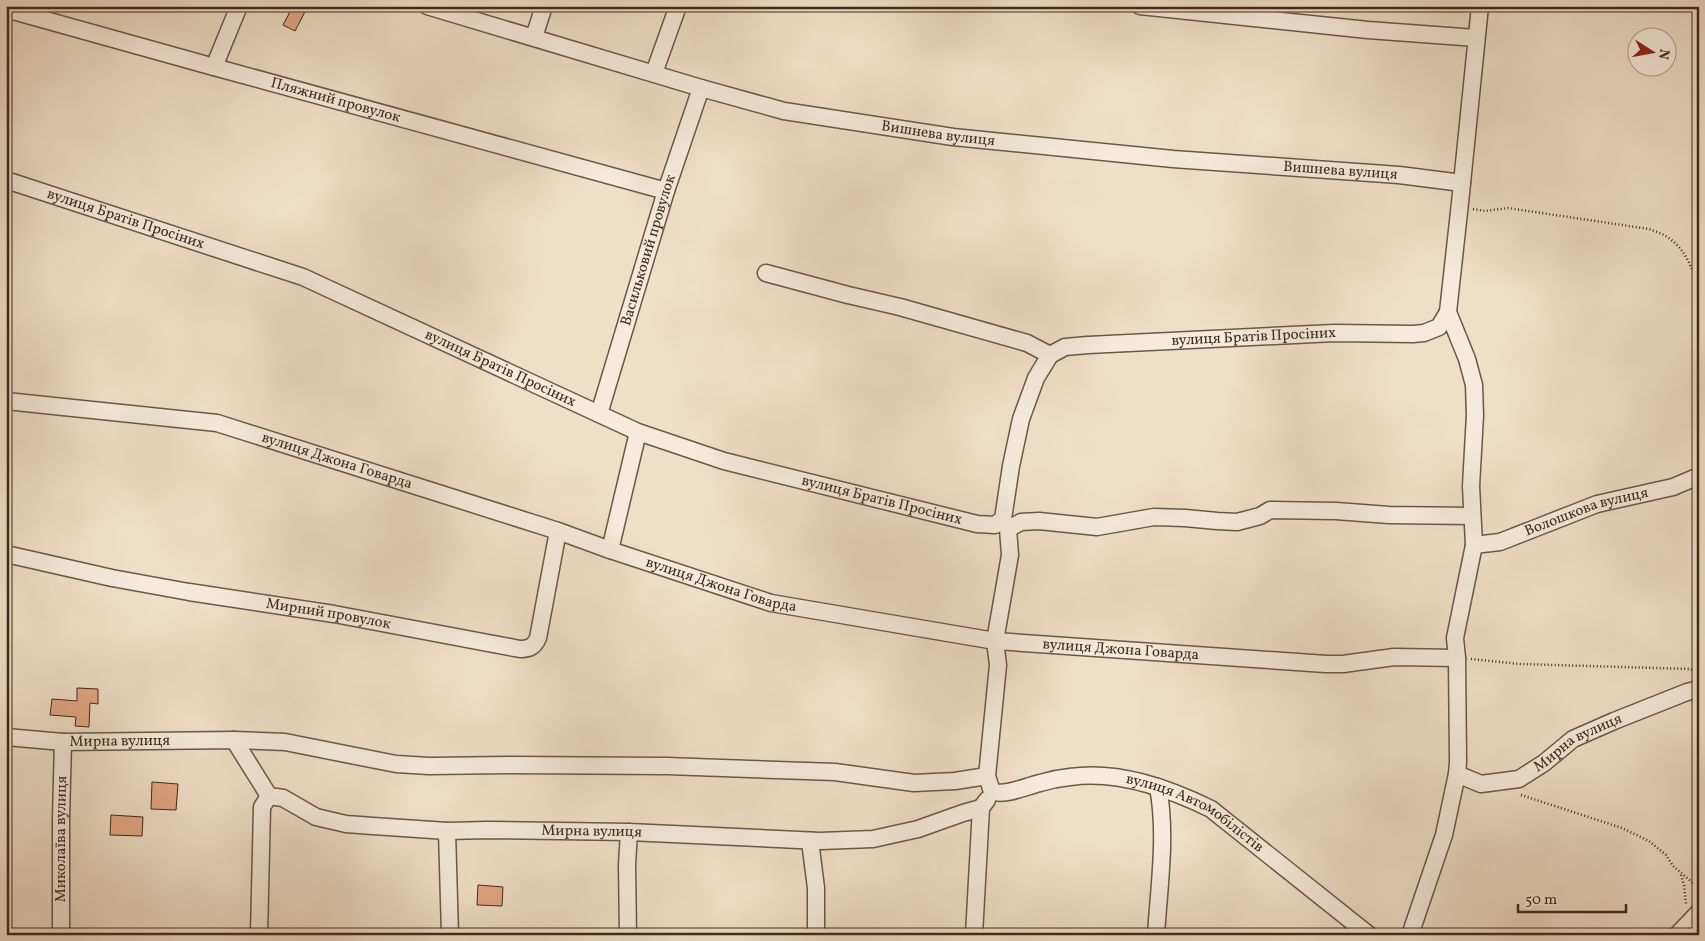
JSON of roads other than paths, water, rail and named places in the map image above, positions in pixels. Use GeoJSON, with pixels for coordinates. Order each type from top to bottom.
{"type":"FeatureCollection","features":[{"type":"Feature","properties":{"kind":"street"},"geometry":{"type":"LineString","coordinates":[[214,68],[239,6]]}},
{"type":"Feature","properties":{"kind":"street","name":"Вишнева вулиця"},"geometry":{"type":"LineString","coordinates":[[426,6],[701,88],[784,110],[952,137],[1173,159],[1398,175],[1462,183]]}},
{"type":"Feature","properties":{"kind":"street"},"geometry":{"type":"LineString","coordinates":[[534,37],[544,6]]}},
{"type":"Feature","properties":{"kind":"street"},"geometry":{"type":"LineString","coordinates":[[654,73],[678,6]]}},
{"type":"Feature","properties":{"kind":"street"},"geometry":{"type":"LineString","coordinates":[[1140,6],[1368,30],[1476,38]]}},
{"type":"Feature","properties":{"kind":"street"},"geometry":{"type":"LineString","coordinates":[[1410,935],[1444,834],[1456,774],[1457,658],[1455,638],[1474,544],[1471,486],[1476,415],[1474,385],[1467,359],[1448,312],[1475,69],[1480,6]]}},
{"type":"Feature","properties":{"kind":"street","name":"Пляжний провулок"},"geometry":{"type":"LineString","coordinates":[[6,9],[214,68],[666,191]]}},
{"type":"Feature","properties":{"kind":"street","name":"Васильковий провулок"},"geometry":{"type":"LineString","coordinates":[[599,414],[666,191],[701,88]]}},
{"type":"Feature","properties":{"kind":"street","name":"вулиця Братів Просіних"},"geometry":{"type":"LineString","coordinates":[[6,180],[303,276],[638,432],[724,461],[977,524],[995,525],[1039,520],[1097,528],[1154,517],[1238,522],[1260,516],[1270,510],[1472,516]]}},
{"type":"Feature","properties":{"kind":"street"},"geometry":{"type":"LineString","coordinates":[[766,273],[900,307],[1027,344],[1050,355],[1036,378],[1021,418],[1011,466],[1005,524],[1010,555],[995,641],[998,665],[986,776],[992,792],[981,808],[974,935]]}},
{"type":"Feature","properties":{"kind":"street","name":"вулиця Братів Просіних"},"geometry":{"type":"LineString","coordinates":[[1050,355],[1065,347],[1088,344],[1334,333],[1424,333],[1439,327],[1448,312]]}},
{"type":"Feature","properties":{"kind":"street","name":"вулиця Джона Говарда"},"geometry":{"type":"LineString","coordinates":[[6,401],[217,423],[558,531],[771,603],[995,641],[1326,664],[1343,664],[1394,657],[1457,658]]}},
{"type":"Feature","properties":{"kind":"street"},"geometry":{"type":"LineString","coordinates":[[610,550],[638,432]]}},
{"type":"Feature","properties":{"kind":"street","name":"Волошкова вулиця"},"geometry":{"type":"LineString","coordinates":[[1474,544],[1500,542],[1597,504],[1673,487],[1699,476]]}},
{"type":"Feature","properties":{"kind":"street","name":"Мирний провулок"},"geometry":{"type":"LineString","coordinates":[[6,554],[112,578],[334,614],[510,648],[526,649],[535,644],[538,638],[558,531]]}},
{"type":"Feature","properties":{"kind":"street","name":"Мирна вулиця"},"geometry":{"type":"LineString","coordinates":[[1456,774],[1481,784],[1519,779],[1544,763],[1573,739],[1687,692],[1699,689]]}},
{"type":"Feature","properties":{"kind":"street","name":"Мирна вулиця"},"geometry":{"type":"LineString","coordinates":[[6,737],[64,742],[234,740],[285,742],[396,764],[429,766],[510,764],[667,766],[835,772],[914,783],[955,781],[986,776]]}},
{"type":"Feature","properties":{"kind":"street"},"geometry":{"type":"LineString","coordinates":[[234,740],[269,796],[262,807],[258,935]]}},
{"type":"Feature","properties":{"kind":"street","name":"Миколаїва вулиця"},"geometry":{"type":"LineString","coordinates":[[61,935],[61,818],[64,742]]}},
{"type":"Feature","properties":{"kind":"street","name":"вулиця Автомобілістів"},"geometry":{"type":"LineString","coordinates":[[992,792],[1002,794],[1072,776],[1124,778],[1184,796],[1210,809],[1370,935]]}},
{"type":"Feature","properties":{"kind":"street"},"geometry":{"type":"LineString","coordinates":[[1156,935],[1161,857],[1161,807],[1158,787]]}},
{"type":"Feature","properties":{"kind":"street","name":"Мирна вулиця"},"geometry":{"type":"LineString","coordinates":[[269,796],[283,798],[316,817],[346,824],[447,831],[629,832],[810,841],[873,839],[918,829],[981,808]]}},
{"type":"Feature","properties":{"kind":"street"},"geometry":{"type":"LineString","coordinates":[[447,831],[450,935]]}},
{"type":"Feature","properties":{"kind":"street"},"geometry":{"type":"LineString","coordinates":[[628,935],[627,866],[629,832]]}},
{"type":"Feature","properties":{"kind":"street"},"geometry":{"type":"LineString","coordinates":[[810,841],[816,888],[816,935]]}},
{"type":"Feature","properties":{"kind":"street"},"geometry":{"type":"LineString","coordinates":[[1679,932],[1699,912]]}}]}
